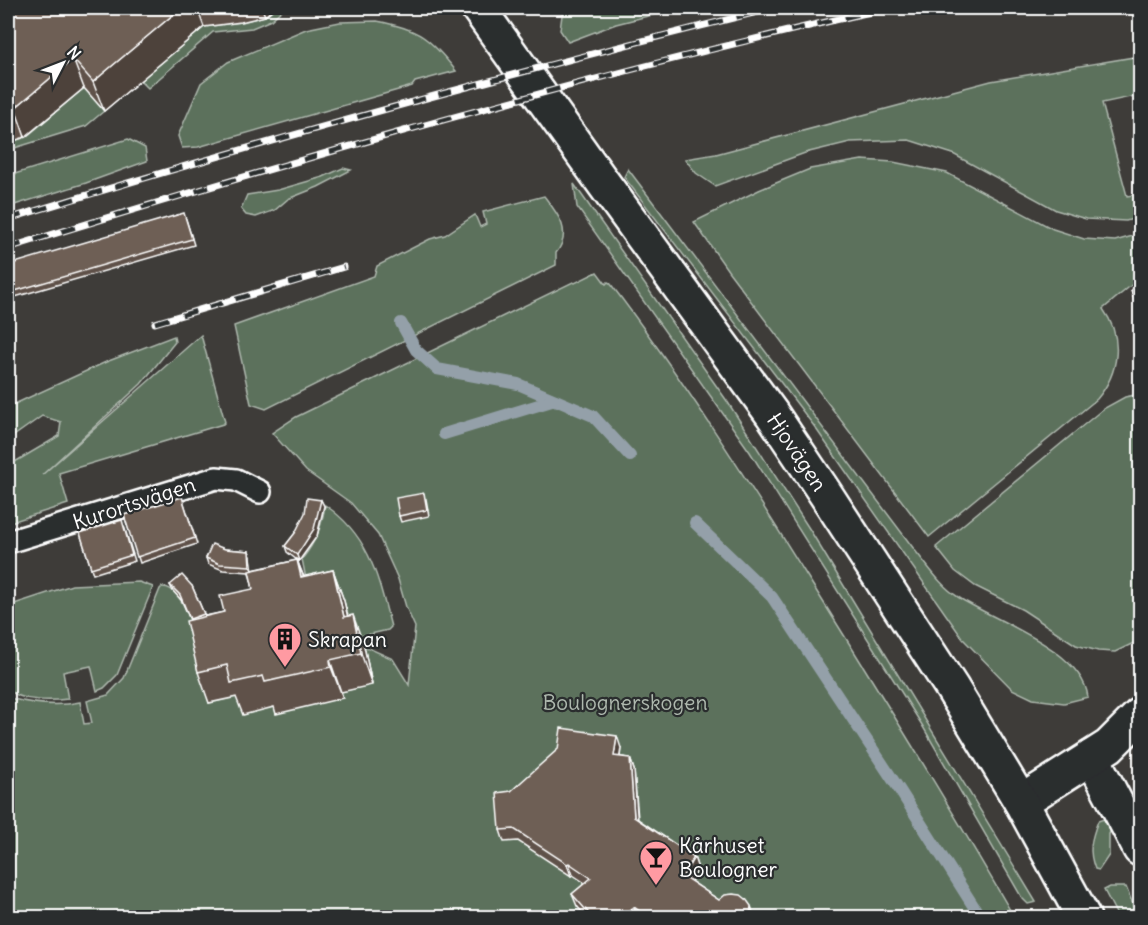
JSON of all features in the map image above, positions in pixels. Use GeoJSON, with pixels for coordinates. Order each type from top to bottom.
{"type":"FeatureCollection","features":[{"type":"Feature","properties":{"kind":"main road","name":"Hjovägen"},"geometry":{"type":"LineString","coordinates":[[478,8],[772,414],[892,594],[1021,802],[1084,918]]}},
{"type":"Feature","properties":{"kind":"main road"},"geometry":{"type":"LineString","coordinates":[[1021,802],[1109,746],[1140,715]]}},
{"type":"Feature","properties":{"kind":"main road"},"geometry":{"type":"LineString","coordinates":[[1092,757],[1140,849]]}},
{"type":"Feature","properties":{"kind":"lane","name":"Kurortsvägen"},"geometry":{"type":"LineString","coordinates":[[8,542],[216,478],[236,480],[260,492]]}},
{"type":"Feature","properties":{"kind":"green space"},"geometry":{"type":"Polygon","coordinates":[[[274,8],[284,8],[271,20],[252,28],[213,32],[148,88],[140,80],[204,27],[242,22],[265,16],[274,8]]]}},
{"type":"Feature","properties":{"kind":"green space"},"geometry":{"type":"Polygon","coordinates":[[[563,8],[680,8],[616,24],[568,42],[560,30],[563,8]]]}},
{"type":"Feature","properties":{"kind":"green space"},"geometry":{"type":"Polygon","coordinates":[[[377,21],[403,28],[422,37],[439,50],[456,71],[415,82],[412,86],[198,147],[182,148],[178,136],[201,83],[228,62],[306,29],[340,22],[377,21]]]}},
{"type":"Feature","properties":{"kind":"green space"},"geometry":{"type":"Polygon","coordinates":[[[1140,56],[1140,95],[1102,103],[1127,196],[1140,194],[1140,217],[1126,221],[1086,219],[1056,210],[953,154],[909,140],[850,142],[805,153],[715,186],[696,173],[685,159],[716,154],[991,81],[1140,56]]]}},
{"type":"Feature","properties":{"kind":"green space"},"geometry":{"type":"Polygon","coordinates":[[[84,88],[104,111],[86,126],[8,150],[8,143],[26,137],[84,88]]]}},
{"type":"Feature","properties":{"kind":"green space"},"geometry":{"type":"Polygon","coordinates":[[[128,139],[145,148],[147,161],[8,207],[8,176],[128,139]]]}},
{"type":"Feature","properties":{"kind":"green space"},"geometry":{"type":"Polygon","coordinates":[[[862,160],[893,162],[947,173],[1053,229],[1084,239],[1115,241],[1140,234],[1140,278],[1103,309],[1110,320],[1116,343],[1114,367],[1104,389],[1097,399],[929,537],[729,272],[694,222],[759,190],[810,169],[862,160]]]}},
{"type":"Feature","properties":{"kind":"green space"},"geometry":{"type":"Polygon","coordinates":[[[343,168],[351,170],[288,199],[275,210],[256,217],[246,215],[241,209],[247,195],[278,190],[323,177],[343,168]]]}},
{"type":"Feature","properties":{"kind":"green space"},"geometry":{"type":"Polygon","coordinates":[[[628,169],[936,577],[958,597],[1054,651],[1070,664],[1082,680],[1088,697],[1064,703],[1033,699],[1012,689],[963,639],[814,426],[624,177],[628,169]]]}},
{"type":"Feature","properties":{"kind":"green space"},"geometry":{"type":"Polygon","coordinates":[[[574,184],[727,401],[810,530],[1036,902],[1028,904],[1022,898],[922,725],[750,452],[577,207],[574,184]]]}},
{"type":"Feature","properties":{"kind":"green space"},"geometry":{"type":"Polygon","coordinates":[[[544,196],[562,223],[563,238],[556,253],[556,265],[266,409],[251,404],[234,326],[374,276],[377,266],[430,239],[445,235],[475,215],[480,227],[486,224],[483,212],[544,196]]]}},
{"type":"Feature","properties":{"kind":"green space","name":"Boulognerskogen"},"geometry":{"type":"Polygon","coordinates":[[[597,272],[606,284],[610,283],[637,319],[739,469],[889,708],[1014,917],[8,918],[9,698],[44,704],[80,702],[84,724],[92,723],[87,701],[108,695],[124,678],[162,587],[172,590],[189,617],[200,656],[209,703],[238,697],[275,707],[342,698],[341,692],[372,684],[364,646],[393,659],[409,685],[415,627],[406,607],[398,579],[378,535],[351,503],[306,471],[272,433],[296,417],[597,272]]]}},
{"type":"Feature","properties":{"kind":"green space"},"geometry":{"type":"Polygon","coordinates":[[[201,335],[225,422],[223,424],[59,473],[68,504],[8,523],[8,466],[59,436],[61,422],[42,416],[8,440],[8,407],[106,362],[174,336],[175,342],[141,384],[42,475],[201,335]]]}},
{"type":"Feature","properties":{"kind":"green space"},"geometry":{"type":"Polygon","coordinates":[[[1140,394],[1140,640],[1115,652],[1098,651],[1076,645],[1023,610],[975,586],[955,571],[936,547],[1103,409],[1125,397],[1140,394]]]}},
{"type":"Feature","properties":{"kind":"green space"},"geometry":{"type":"Polygon","coordinates":[[[325,505],[352,530],[370,559],[382,591],[391,627],[388,630],[353,638],[310,599],[302,559],[318,534],[325,505]]]}},
{"type":"Feature","properties":{"kind":"green space"},"geometry":{"type":"Polygon","coordinates":[[[139,582],[153,587],[117,675],[104,688],[97,691],[91,666],[63,672],[68,699],[28,698],[8,689],[8,606],[72,585],[139,582]]]}},
{"type":"Feature","properties":{"kind":"green space"},"geometry":{"type":"Polygon","coordinates":[[[1104,819],[1116,822],[1109,834],[1109,855],[1099,870],[1095,869],[1093,863],[1091,845],[1098,821],[1104,819]]]}},
{"type":"Feature","properties":{"kind":"green space"},"geometry":{"type":"Polygon","coordinates":[[[1110,887],[1126,887],[1138,917],[1118,917],[1104,890],[1110,887]]]}},
{"type":"Feature","properties":{"kind":"building"},"geometry":{"type":"Polygon","coordinates":[[[8,8],[181,8],[93,82],[73,59],[15,108],[8,110],[8,8]]]}},
{"type":"Feature","properties":{"kind":"building"},"geometry":{"type":"Polygon","coordinates":[[[184,213],[192,239],[8,293],[8,265],[184,213]]]}},
{"type":"Feature","properties":{"kind":"building"},"geometry":{"type":"Polygon","coordinates":[[[1140,283],[1140,302],[1131,291],[1140,283]]]}},
{"type":"Feature","properties":{"kind":"building"},"geometry":{"type":"Polygon","coordinates":[[[424,493],[427,510],[399,516],[396,498],[424,493]]]}},
{"type":"Feature","properties":{"kind":"building"},"geometry":{"type":"Polygon","coordinates":[[[182,497],[195,538],[137,557],[124,515],[182,497]]]}},
{"type":"Feature","properties":{"kind":"building"},"geometry":{"type":"Polygon","coordinates":[[[307,498],[321,500],[314,529],[297,555],[285,546],[295,533],[305,513],[307,498]]]}},
{"type":"Feature","properties":{"kind":"building"},"geometry":{"type":"Polygon","coordinates":[[[122,520],[132,555],[91,568],[80,533],[122,520]]]}},
{"type":"Feature","properties":{"kind":"building"},"geometry":{"type":"Polygon","coordinates":[[[212,544],[225,549],[249,551],[250,566],[220,564],[206,558],[212,544]]]}},
{"type":"Feature","properties":{"kind":"building","name":"Skrapan"},"geometry":{"type":"Polygon","coordinates":[[[297,560],[301,577],[333,570],[344,617],[353,615],[361,653],[330,660],[331,667],[265,682],[263,676],[231,683],[227,665],[198,672],[186,621],[224,612],[220,596],[253,589],[249,571],[297,560]]]}},
{"type":"Feature","properties":{"kind":"building"},"geometry":{"type":"Polygon","coordinates":[[[182,575],[192,586],[204,614],[190,619],[180,595],[170,585],[182,575]]]}},
{"type":"Feature","properties":{"kind":"building"},"geometry":{"type":"Polygon","coordinates":[[[561,728],[617,736],[614,756],[630,758],[634,817],[694,857],[683,876],[719,900],[725,895],[741,895],[751,906],[750,918],[649,918],[634,907],[621,918],[593,918],[572,894],[591,878],[514,829],[500,830],[497,793],[511,791],[558,749],[561,728]]]}},
{"type":"Feature","properties":{"kind":"waterway"},"geometry":{"type":"LineString","coordinates":[[401,323],[416,350],[437,369],[518,384],[593,416],[630,456]]}},
{"type":"Feature","properties":{"kind":"waterway"},"geometry":{"type":"LineString","coordinates":[[444,434],[555,400]]}},
{"type":"Feature","properties":{"kind":"waterway"},"geometry":{"type":"LineString","coordinates":[[695,523],[772,597],[981,918]]}},
{"type":"Feature","properties":{"kind":"railway"},"geometry":{"type":"LineString","coordinates":[[8,219],[389,108],[774,8]]}},
{"type":"Feature","properties":{"kind":"railway"},"geometry":{"type":"LineString","coordinates":[[8,248],[445,119],[666,61],[888,8]]}},
{"type":"Feature","properties":{"kind":"railway"},"geometry":{"type":"LineString","coordinates":[[155,323],[344,267]]}},
{"type":"Feature","properties":{"kind":"place","name":"Skrapan"},"geometry":{"type":"Point","coordinates":[285,668]}},
{"type":"Feature","properties":{"kind":"place","name":"Kårhuset Boulogner"},"geometry":{"type":"Point","coordinates":[656,886]}}]}
